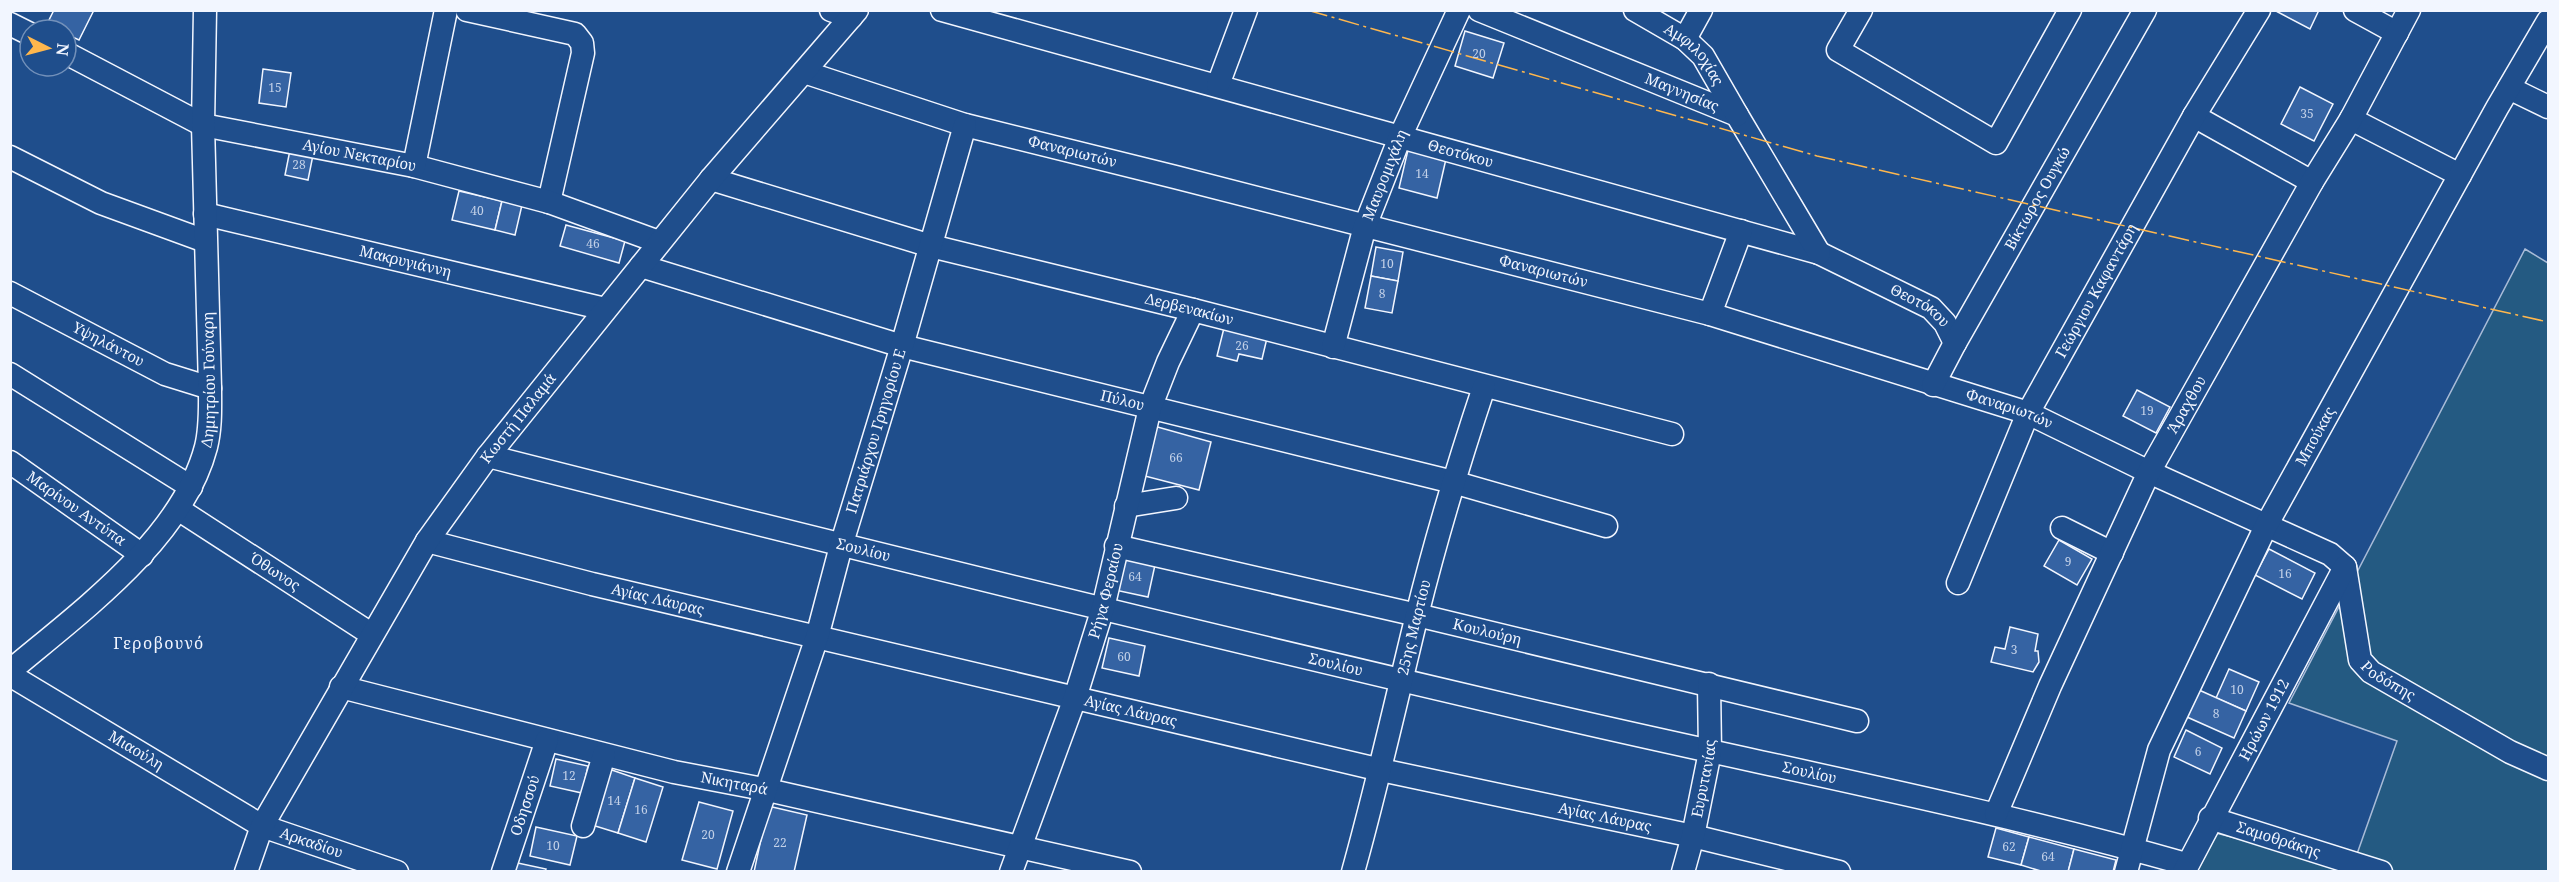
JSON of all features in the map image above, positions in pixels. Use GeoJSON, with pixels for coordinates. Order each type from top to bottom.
{"type":"FeatureCollection","features":[{"type":"Feature","properties":{"kind":"street","name":"Δημητρίου Γούναρη"},"geometry":{"type":"LineString","coordinates":[[10,673],[142,555],[178,509],[191,487],[206,447],[210,422],[210,388],[203,125],[205,10]]}},
{"type":"Feature","properties":{"kind":"street"},"geometry":{"type":"LineString","coordinates":[[414,166],[446,10]]}},
{"type":"Feature","properties":{"kind":"street"},"geometry":{"type":"LineString","coordinates":[[467,10],[575,34],[582,43],[583,52],[549,202]]}},
{"type":"Feature","properties":{"kind":"street","name":"Θεοτόκου"},"geometry":{"type":"LineString","coordinates":[[942,10],[1819,253],[1931,308],[1945,323],[1955,343]]}},
{"type":"Feature","properties":{"kind":"street"},"geometry":{"type":"LineString","coordinates":[[1218,85],[1246,10]]}},
{"type":"Feature","properties":{"kind":"street","name":"Μαυρομιχάλη"},"geometry":{"type":"LineString","coordinates":[[1333,347],[1365,226],[1400,137],[1459,10]]}},
{"type":"Feature","properties":{"kind":"street","name":"Μαγνησίας"},"geometry":{"type":"LineString","coordinates":[[1479,10],[1737,116],[1819,253]]}},
{"type":"Feature","properties":{"kind":"street","name":"Αμφιλοχίας"},"geometry":{"type":"LineString","coordinates":[[1635,10],[1685,39],[1703,56],[1737,116]]}},
{"type":"Feature","properties":{"kind":"street"},"geometry":{"type":"LineString","coordinates":[[1685,39],[1701,10]]}},
{"type":"Feature","properties":{"kind":"street"},"geometry":{"type":"LineString","coordinates":[[1861,10],[1838,50],[1996,144],[2070,10]]}},
{"type":"Feature","properties":{"kind":"street","name":"Βίκτωρος Ουγκώ"},"geometry":{"type":"LineString","coordinates":[[1933,386],[1955,343],[2145,10]]}},
{"type":"Feature","properties":{"kind":"street","name":"Γεώργιου Καφαντάρη"},"geometry":{"type":"LineString","coordinates":[[1958,583],[2028,413],[2194,116],[2259,10]]}},
{"type":"Feature","properties":{"kind":"street"},"geometry":{"type":"LineString","coordinates":[[2355,10],[2397,33]]}},
{"type":"Feature","properties":{"kind":"street","name":"Άραχθου"},"geometry":{"type":"LineString","coordinates":[[1996,814],[2050,686],[2150,472],[2312,182],[2350,119],[2409,10]]}},
{"type":"Feature","properties":{"kind":"street","name":"Κωστή Παλαμά"},"geometry":{"type":"LineString","coordinates":[[246,872],[262,826],[371,634],[427,541],[488,456],[659,242],[804,72],[846,13]]}},
{"type":"Feature","properties":{"kind":"street","name":"Μπούκας"},"geometry":{"type":"LineString","coordinates":[[2126,872],[2159,750],[2266,524],[2509,88],[2547,26]]}},
{"type":"Feature","properties":{"kind":"street","name":"Αγίου Νεκταρίου"},"geometry":{"type":"LineString","coordinates":[[78,59],[203,125],[414,166],[549,202],[659,242]]}},
{"type":"Feature","properties":{"kind":"street","name":"Φαναριωτών"},"geometry":{"type":"LineString","coordinates":[[804,72],[965,125],[1710,314],[1933,386],[2028,413],[2150,472],[2266,524]]}},
{"type":"Feature","properties":{"kind":"street"},"geometry":{"type":"LineString","coordinates":[[2509,88],[2548,107]]}},
{"type":"Feature","properties":{"kind":"street"},"geometry":{"type":"LineString","coordinates":[[2194,116],[2312,182]]}},
{"type":"Feature","properties":{"kind":"street"},"geometry":{"type":"LineString","coordinates":[[2350,119],[2460,175]]}},
{"type":"Feature","properties":{"kind":"street","name":"Πατριάρχου Γρηγορίου Ε"},"geometry":{"type":"LineString","coordinates":[[738,872],[763,789],[817,637],[841,546],[902,346],[965,125]]}},
{"type":"Feature","properties":{"kind":"street"},"geometry":{"type":"LineString","coordinates":[[10,157],[101,203],[205,241]]}},
{"type":"Feature","properties":{"kind":"street","name":"Δερβενακίων"},"geometry":{"type":"LineString","coordinates":[[711,179],[931,246],[1193,310],[1672,434]]}},
{"type":"Feature","properties":{"kind":"street","name":"Μακρυγιάννη"},"geometry":{"type":"LineString","coordinates":[[205,214],[605,309]]}},
{"type":"Feature","properties":{"kind":"street"},"geometry":{"type":"LineString","coordinates":[[1710,314],[1741,231]]}},
{"type":"Feature","properties":{"kind":"street","name":"Πύλου"},"geometry":{"type":"LineString","coordinates":[[641,266],[902,346],[1453,482],[1606,526]]}},
{"type":"Feature","properties":{"kind":"street","name":"Υψηλάντου"},"geometry":{"type":"LineString","coordinates":[[10,293],[165,374],[210,388]]}},
{"type":"Feature","properties":{"kind":"street","name":"Ρήγα Φεραίου"},"geometry":{"type":"LineString","coordinates":[[1011,872],[1019,845],[1075,698],[1103,608],[1149,408],[1193,310]]}},
{"type":"Feature","properties":{"kind":"street"},"geometry":{"type":"LineString","coordinates":[[10,374],[191,487]]}},
{"type":"Feature","properties":{"kind":"street","name":"25ης Μαρτίου"},"geometry":{"type":"LineString","coordinates":[[1353,872],[1381,770],[1417,615],[1453,482],[1484,387]]}},
{"type":"Feature","properties":{"kind":"street","name":"Σουλίου"},"geometry":{"type":"LineString","coordinates":[[488,456],[841,546],[1403,681],[1710,752],[1996,814],[2133,849],[2185,868]]}},
{"type":"Feature","properties":{"kind":"street","name":"Μαρίνου Αντύπα"},"geometry":{"type":"LineString","coordinates":[[10,462],[142,555]]}},
{"type":"Feature","properties":{"kind":"street"},"geometry":{"type":"LineString","coordinates":[[1126,506],[1176,498]]}},
{"type":"Feature","properties":{"kind":"street","name":"Όθωνος"},"geometry":{"type":"LineString","coordinates":[[178,509],[371,634]]}},
{"type":"Feature","properties":{"kind":"street"},"geometry":{"type":"LineString","coordinates":[[2266,524],[2330,554],[2345,567]]}},
{"type":"Feature","properties":{"kind":"street"},"geometry":{"type":"LineString","coordinates":[[2062,528],[2112,553]]}},
{"type":"Feature","properties":{"kind":"street","name":"Αγίας Λάυρας"},"geometry":{"type":"LineString","coordinates":[[427,541],[592,584],[1381,770],[1693,836],[1839,872]]}},
{"type":"Feature","properties":{"kind":"street","name":"Κουλούρη"},"geometry":{"type":"LineString","coordinates":[[1116,546],[1417,615],[1857,721]]}},
{"type":"Feature","properties":{"kind":"street","name":"Ροδόπης"},"geometry":{"type":"LineString","coordinates":[[2345,567],[2360,660],[2371,672],[2510,752],[2548,769]]}},
{"type":"Feature","properties":{"kind":"street","name":"Ηρώων 1912"},"geometry":{"type":"LineString","coordinates":[[2185,868],[2345,567]]}},
{"type":"Feature","properties":{"kind":"street","name":"Μιαούλη"},"geometry":{"type":"LineString","coordinates":[[10,673],[262,826]]}},
{"type":"Feature","properties":{"kind":"street","name":"Ευρυτανίας"},"geometry":{"type":"LineString","coordinates":[[1683,872],[1693,836],[1710,752],[1709,684]]}},
{"type":"Feature","properties":{"kind":"street","name":"Νικηταρά"},"geometry":{"type":"LineString","coordinates":[[341,687],[674,772],[1019,845],[1130,872]]}},
{"type":"Feature","properties":{"kind":"street","name":"Οδησσού"},"geometry":{"type":"LineString","coordinates":[[503,872],[547,740]]}},
{"type":"Feature","properties":{"kind":"street"},"geometry":{"type":"LineString","coordinates":[[583,826],[604,754]]}},
{"type":"Feature","properties":{"kind":"street","name":"Σαμοθράκης"},"geometry":{"type":"LineString","coordinates":[[2210,818],[2327,862],[2381,872]]}},
{"type":"Feature","properties":{"kind":"street","name":"Αρκαδίου"},"geometry":{"type":"LineString","coordinates":[[262,826],[398,872]]}},
{"type":"Feature","properties":{"kind":"shaded area"},"geometry":{"type":"Polygon","coordinates":[[[2525,249],[2548,263],[2548,871],[2195,872],[2212,832],[2352,868],[2397,741],[2289,703],[2525,249]]]}},
{"type":"Feature","properties":{"kind":"building"},"geometry":{"type":"Polygon","coordinates":[[[54,10],[94,10],[79,40],[78,18],[50,18],[54,10]]]}},
{"type":"Feature","properties":{"kind":"building"},"geometry":{"type":"Polygon","coordinates":[[[2274,10],[2319,10],[2310,29],[2274,10]]]}},
{"type":"Feature","properties":{"kind":"building"},"geometry":{"type":"Polygon","coordinates":[[[1465,31],[1504,43],[1493,78],[1455,66],[1465,31]]]}},
{"type":"Feature","properties":{"kind":"building"},"geometry":{"type":"Polygon","coordinates":[[[263,69],[291,73],[286,107],[259,103],[263,69]]]}},
{"type":"Feature","properties":{"kind":"building"},"geometry":{"type":"Polygon","coordinates":[[[2300,87],[2333,104],[2314,141],[2281,124],[2300,87]]]}},
{"type":"Feature","properties":{"kind":"building"},"geometry":{"type":"Polygon","coordinates":[[[290,150],[313,155],[308,180],[285,175],[290,150]]]}},
{"type":"Feature","properties":{"kind":"building"},"geometry":{"type":"Polygon","coordinates":[[[1408,150],[1446,159],[1437,198],[1399,188],[1408,150]]]}},
{"type":"Feature","properties":{"kind":"building"},"geometry":{"type":"Polygon","coordinates":[[[459,191],[502,201],[495,230],[452,220],[459,191]]]}},
{"type":"Feature","properties":{"kind":"building"},"geometry":{"type":"Polygon","coordinates":[[[502,201],[522,205],[515,235],[495,230],[502,201]]]}},
{"type":"Feature","properties":{"kind":"building"},"geometry":{"type":"Polygon","coordinates":[[[566,225],[625,241],[619,263],[560,246],[566,225]]]}},
{"type":"Feature","properties":{"kind":"building"},"geometry":{"type":"Polygon","coordinates":[[[1376,247],[1403,252],[1398,281],[1371,276],[1376,247]]]}},
{"type":"Feature","properties":{"kind":"building"},"geometry":{"type":"Polygon","coordinates":[[[1371,276],[1398,281],[1392,313],[1365,308],[1371,276]]]}},
{"type":"Feature","properties":{"kind":"building"},"geometry":{"type":"Polygon","coordinates":[[[1224,328],[1267,338],[1262,359],[1239,354],[1237,361],[1217,356],[1224,328]]]}},
{"type":"Feature","properties":{"kind":"building"},"geometry":{"type":"Polygon","coordinates":[[[2137,390],[2170,407],[2156,433],[2123,416],[2137,390]]]}},
{"type":"Feature","properties":{"kind":"building"},"geometry":{"type":"Polygon","coordinates":[[[1154,426],[1211,442],[1199,490],[1141,475],[1154,426]]]}},
{"type":"Feature","properties":{"kind":"building"},"geometry":{"type":"Polygon","coordinates":[[[2059,540],[2092,559],[2077,585],[2044,566],[2059,540]]]}},
{"type":"Feature","properties":{"kind":"building"},"geometry":{"type":"Polygon","coordinates":[[[2269,549],[2315,573],[2302,599],[2255,575],[2269,549]]]}},
{"type":"Feature","properties":{"kind":"building"},"geometry":{"type":"Polygon","coordinates":[[[1122,558],[1155,565],[1148,597],[1115,590],[1122,558]]]}},
{"type":"Feature","properties":{"kind":"building"},"geometry":{"type":"Polygon","coordinates":[[[2010,627],[2038,634],[2035,651],[2038,651],[2039,662],[2033,672],[1991,662],[1995,647],[2005,649],[2010,627]]]}},
{"type":"Feature","properties":{"kind":"building"},"geometry":{"type":"Polygon","coordinates":[[[1109,638],[1145,646],[1139,676],[1102,668],[1109,638]]]}},
{"type":"Feature","properties":{"kind":"building"},"geometry":{"type":"Polygon","coordinates":[[[2229,669],[2259,682],[2246,711],[2216,698],[2229,669]]]}},
{"type":"Feature","properties":{"kind":"building"},"geometry":{"type":"Polygon","coordinates":[[[2199,690],[2246,711],[2234,738],[2187,717],[2199,690]]]}},
{"type":"Feature","properties":{"kind":"building"},"geometry":{"type":"Polygon","coordinates":[[[2186,730],[2222,748],[2210,774],[2174,757],[2186,730]]]}},
{"type":"Feature","properties":{"kind":"building"},"geometry":{"type":"Polygon","coordinates":[[[556,759],[588,766],[582,793],[550,786],[556,759]]]}},
{"type":"Feature","properties":{"kind":"building"},"geometry":{"type":"Polygon","coordinates":[[[609,769],[635,778],[618,833],[592,825],[609,769]]]}},
{"type":"Feature","properties":{"kind":"building"},"geometry":{"type":"Polygon","coordinates":[[[635,778],[663,787],[646,842],[618,833],[635,778]]]}},
{"type":"Feature","properties":{"kind":"building"},"geometry":{"type":"Polygon","coordinates":[[[699,802],[733,811],[717,869],[682,860],[699,802]]]}},
{"type":"Feature","properties":{"kind":"building"},"geometry":{"type":"Polygon","coordinates":[[[768,806],[807,815],[794,872],[754,872],[768,806]]]}},
{"type":"Feature","properties":{"kind":"building"},"geometry":{"type":"Polygon","coordinates":[[[536,827],[577,836],[570,865],[530,856],[536,827]]]}},
{"type":"Feature","properties":{"kind":"building"},"geometry":{"type":"Polygon","coordinates":[[[1996,828],[2029,837],[2021,865],[1988,857],[1996,828]]]}},
{"type":"Feature","properties":{"kind":"building"},"geometry":{"type":"Polygon","coordinates":[[[2029,837],[2074,849],[2068,872],[2044,872],[2021,865],[2029,837]]]}},
{"type":"Feature","properties":{"kind":"building"},"geometry":{"type":"Polygon","coordinates":[[[2074,849],[2116,860],[2113,872],[2068,872],[2074,849]]]}},
{"type":"Feature","properties":{"kind":"building"},"geometry":{"type":"Polygon","coordinates":[[[513,862],[546,869],[545,872],[512,872],[513,862]]]}},
{"type":"Feature","properties":{"kind":"power"},"geometry":{"type":"LineString","coordinates":[[1307,10],[1817,156],[2548,322]]}},
{"type":"Feature","properties":{"kind":"district","name":"Γεροβουνό"},"geometry":{"type":"Point","coordinates":[159,643]}}]}
